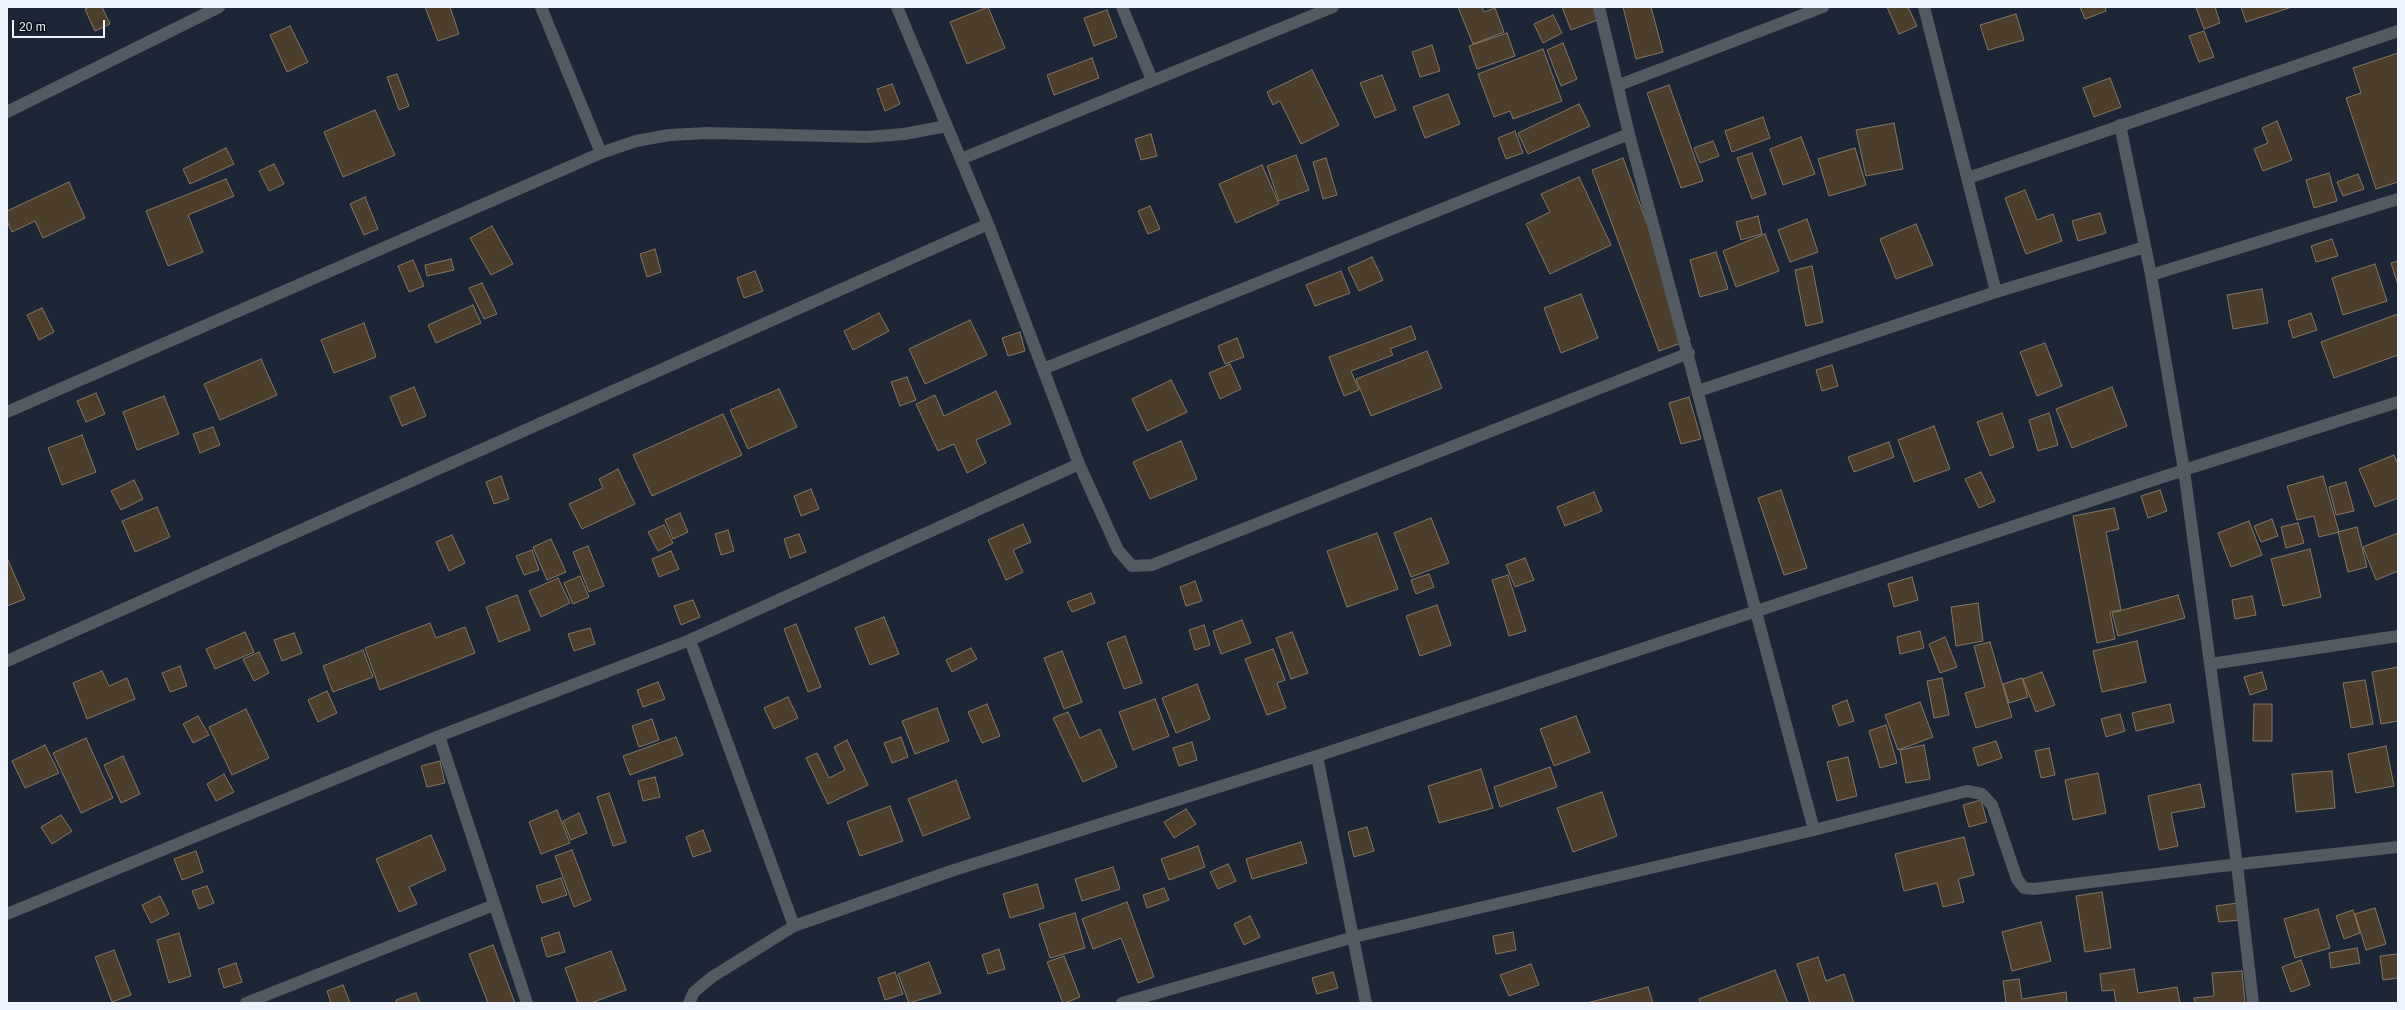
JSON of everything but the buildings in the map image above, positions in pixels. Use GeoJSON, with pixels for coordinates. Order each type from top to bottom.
{"type":"FeatureCollection","features":[{"type":"Feature","properties":{"kind":"street"},"geometry":{"type":"LineString","coordinates":[[7,112],[219,7]]}},
{"type":"Feature","properties":{"kind":"street"},"geometry":{"type":"LineString","coordinates":[[542,7],[601,153]]}},
{"type":"Feature","properties":{"kind":"street"},"geometry":{"type":"LineString","coordinates":[[897,7],[988,224],[1079,464],[1118,550],[1132,566],[1152,565],[1689,353]]}},
{"type":"Feature","properties":{"kind":"street"},"geometry":{"type":"LineString","coordinates":[[1122,7],[1152,80]]}},
{"type":"Feature","properties":{"kind":"street"},"geometry":{"type":"LineString","coordinates":[[961,159],[1334,7]]}},
{"type":"Feature","properties":{"kind":"street"},"geometry":{"type":"LineString","coordinates":[[1599,7],[1619,85],[1629,134],[1689,353],[1814,830]]}},
{"type":"Feature","properties":{"kind":"street"},"geometry":{"type":"LineString","coordinates":[[1619,85],[1822,7]]}},
{"type":"Feature","properties":{"kind":"street"},"geometry":{"type":"LineString","coordinates":[[1924,7],[1996,292]]}},
{"type":"Feature","properties":{"kind":"street"},"geometry":{"type":"LineString","coordinates":[[1968,178],[2398,31]]}},
{"type":"Feature","properties":{"kind":"street"},"geometry":{"type":"LineString","coordinates":[[2120,125],[2151,275],[2184,470],[2237,865],[2253,1003]]}},
{"type":"Feature","properties":{"kind":"street"},"geometry":{"type":"LineString","coordinates":[[7,412],[601,153],[636,141],[669,135],[708,133],[867,137],[904,134],[947,126]]}},
{"type":"Feature","properties":{"kind":"street"},"geometry":{"type":"LineString","coordinates":[[1043,369],[1629,134]]}},
{"type":"Feature","properties":{"kind":"street"},"geometry":{"type":"LineString","coordinates":[[2151,275],[2398,199]]}},
{"type":"Feature","properties":{"kind":"street"},"geometry":{"type":"LineString","coordinates":[[7,661],[988,224]]}},
{"type":"Feature","properties":{"kind":"street"},"geometry":{"type":"LineString","coordinates":[[1698,391],[1996,292],[2145,247]]}},
{"type":"Feature","properties":{"kind":"street"},"geometry":{"type":"LineString","coordinates":[[689,1003],[694,992],[712,977],[794,926],[954,870],[1317,756],[2184,470],[2398,402]]}},
{"type":"Feature","properties":{"kind":"street"},"geometry":{"type":"LineString","coordinates":[[7,914],[440,736],[690,640],[1079,464]]}},
{"type":"Feature","properties":{"kind":"street"},"geometry":{"type":"LineString","coordinates":[[2210,664],[2398,636]]}},
{"type":"Feature","properties":{"kind":"street"},"geometry":{"type":"LineString","coordinates":[[690,640],[794,926]]}},
{"type":"Feature","properties":{"kind":"street"},"geometry":{"type":"LineString","coordinates":[[440,736],[527,1003]]}},
{"type":"Feature","properties":{"kind":"street"},"geometry":{"type":"LineString","coordinates":[[1317,756],[1366,1003]]}},
{"type":"Feature","properties":{"kind":"street"},"geometry":{"type":"LineString","coordinates":[[1122,1003],[1354,937],[1814,830],[1967,791],[1982,794],[1992,805],[2017,879],[2024,888],[2034,889],[2398,847]]}},
{"type":"Feature","properties":{"kind":"street"},"geometry":{"type":"LineString","coordinates":[[246,1003],[494,905]]}}]}
